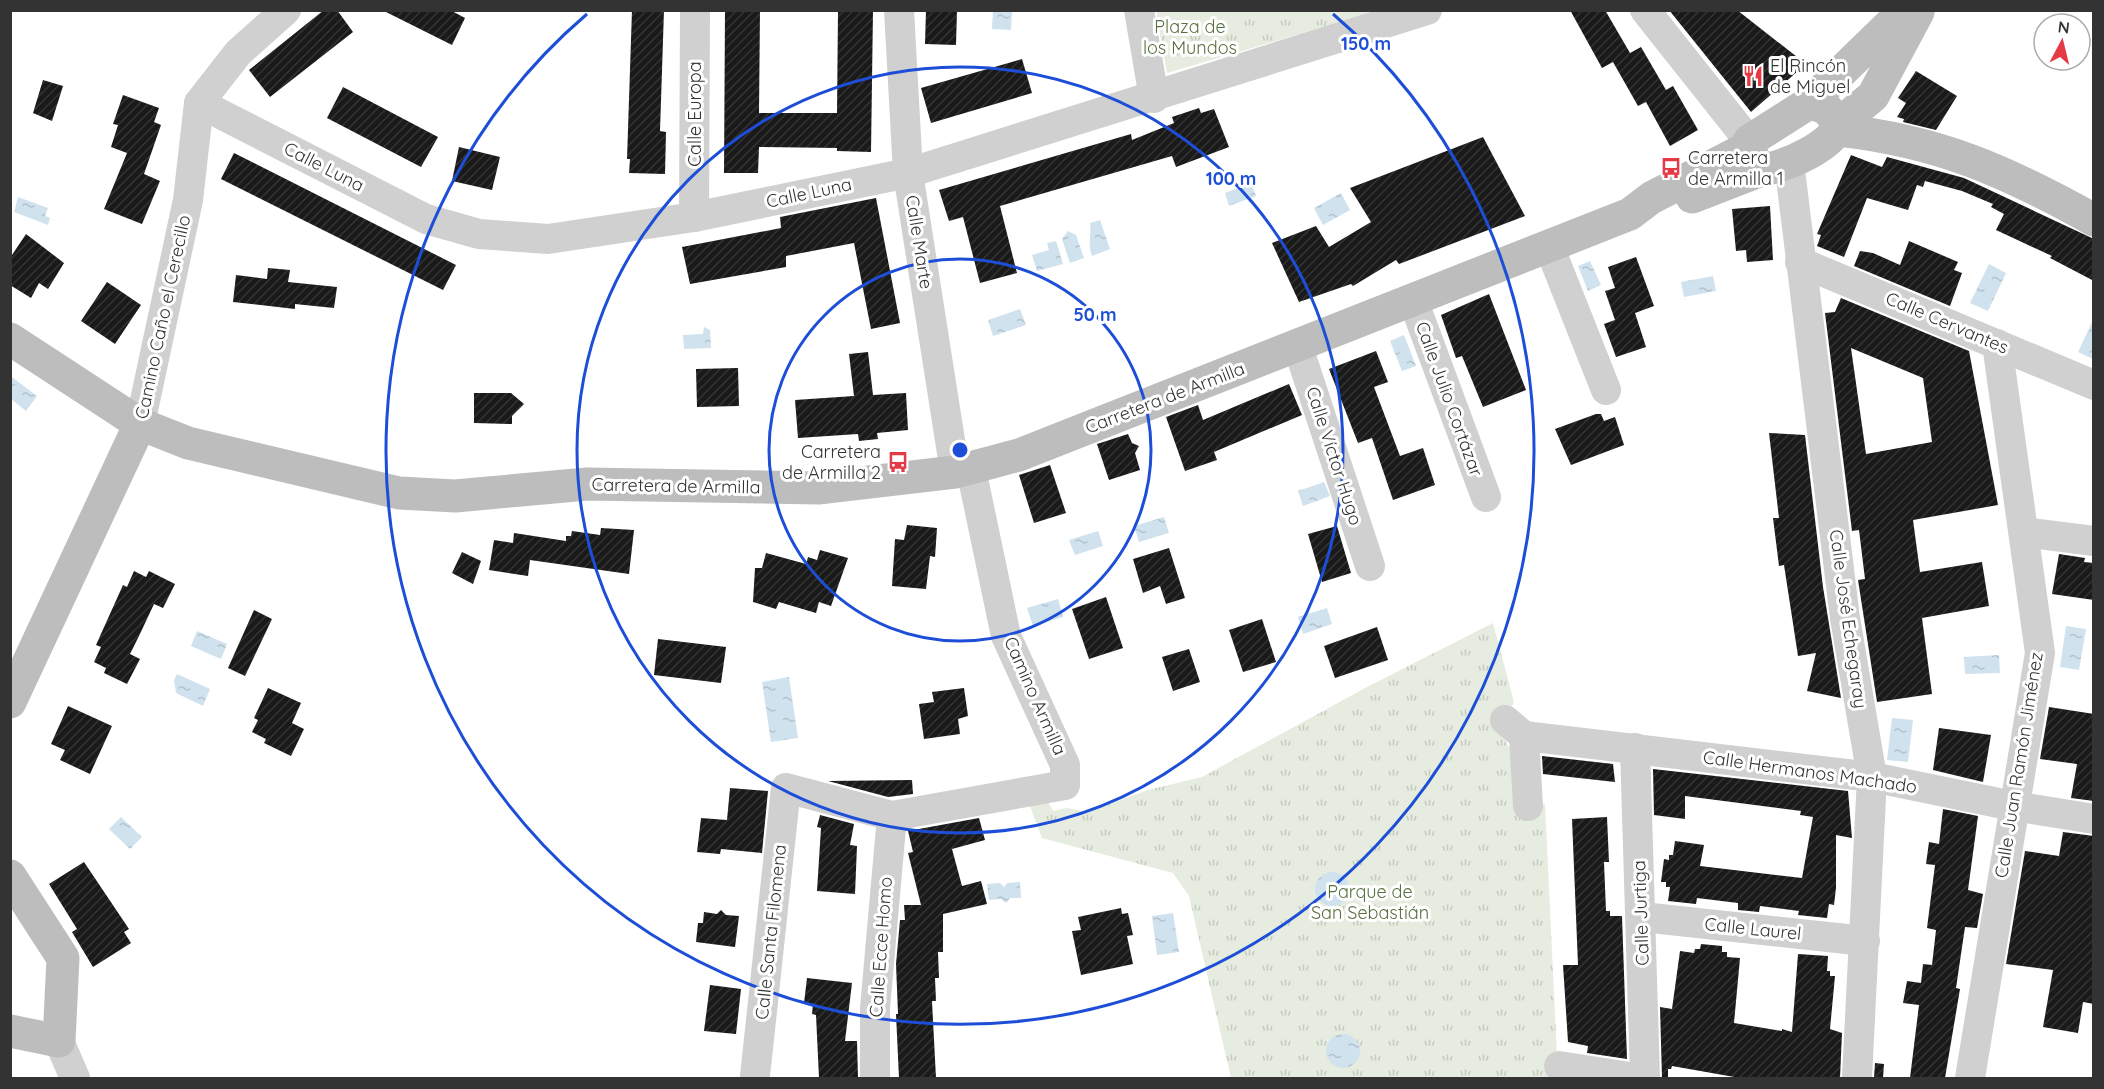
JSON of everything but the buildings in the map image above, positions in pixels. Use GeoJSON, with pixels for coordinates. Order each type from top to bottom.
{"type":"FeatureCollection","features":[{"type":"Feature","properties":{"kind":"street"},"geometry":{"type":"LineString","coordinates":[[199,103],[238,53],[286,10]]}},
{"type":"Feature","properties":{"kind":"street","name":"Calle Europa"},"geometry":{"type":"LineString","coordinates":[[694,217],[695,10]]}},
{"type":"Feature","properties":{"kind":"street","name":"Calle Marte"},"geometry":{"type":"LineString","coordinates":[[898,10],[908,173],[963,471]]}},
{"type":"Feature","properties":{"kind":"street"},"geometry":{"type":"LineString","coordinates":[[1139,10],[1154,98]]}},
{"type":"Feature","properties":{"kind":"street","name":"Calle Luna"},"geometry":{"type":"LineString","coordinates":[[199,103],[426,219],[479,234],[548,239],[694,217],[908,173],[1154,98],[1385,16],[1427,10]]}},
{"type":"Feature","properties":{"kind":"street"},"geometry":{"type":"LineString","coordinates":[[1646,10],[1763,155]]}},
{"type":"Feature","properties":{"kind":"street"},"geometry":{"type":"LineString","coordinates":[[1763,155],[1809,103],[1905,10]]}},
{"type":"Feature","properties":{"kind":"street"},"geometry":{"type":"LineString","coordinates":[[1763,155],[1828,142],[1838,127],[1873,96],[1919,10]]}},
{"type":"Feature","properties":{"kind":"street","name":"Camino Caño el Cerecillo"},"geometry":{"type":"LineString","coordinates":[[10,702],[140,424],[188,200],[199,103]]}},
{"type":"Feature","properties":{"kind":"street"},"geometry":{"type":"LineString","coordinates":[[1809,103],[1826,108],[1838,127],[1886,135],[1935,147],[2010,176],[2094,220]]}},
{"type":"Feature","properties":{"kind":"street","name":"Carretera de Armilla"},"geometry":{"type":"LineString","coordinates":[[10,339],[140,424],[189,443],[399,493],[455,496],[587,484],[818,488],[963,471],[1018,455],[1630,214],[1651,198],[1763,155]]}},
{"type":"Feature","properties":{"kind":"street","name":"Calle José Echegaray"},"geometry":{"type":"LineString","coordinates":[[1763,155],[1800,262],[1845,618],[1872,777],[1857,1078]]}},
{"type":"Feature","properties":{"kind":"street"},"geometry":{"type":"LineString","coordinates":[[1549,246],[1606,390]]}},
{"type":"Feature","properties":{"kind":"street","name":"Calle Cervantes"},"geometry":{"type":"LineString","coordinates":[[1800,262],[2094,385]]}},
{"type":"Feature","properties":{"kind":"street","name":"Calle Julio Cortázar"},"geometry":{"type":"LineString","coordinates":[[1413,300],[1486,497]]}},
{"type":"Feature","properties":{"kind":"street","name":"Calle Juan Ramón Jiménez"},"geometry":{"type":"LineString","coordinates":[[1970,1078],[2040,653],[1997,344]]}},
{"type":"Feature","properties":{"kind":"street","name":"Calle Víctor Hugo"},"geometry":{"type":"LineString","coordinates":[[1298,346],[1370,566]]}},
{"type":"Feature","properties":{"kind":"street","name":"Camino Armilla"},"geometry":{"type":"LineString","coordinates":[[786,788],[892,816],[1065,784],[1065,765],[1006,636],[963,471]]}},
{"type":"Feature","properties":{"kind":"street"},"geometry":{"type":"LineString","coordinates":[[2024,532],[2094,541]]}},
{"type":"Feature","properties":{"kind":"street","name":"Calle Hermanos Machado"},"geometry":{"type":"LineString","coordinates":[[1528,806],[1514,728],[1635,748],[1872,777],[2013,806],[2094,819]]}},
{"type":"Feature","properties":{"kind":"street","name":"Calle Jurtiga"},"geometry":{"type":"LineString","coordinates":[[1635,748],[1642,918],[1645,1078]]}},
{"type":"Feature","properties":{"kind":"street","name":"Calle Santa Filomena"},"geometry":{"type":"LineString","coordinates":[[755,1076],[786,788]]}},
{"type":"Feature","properties":{"kind":"street","name":"Calle Ecce Homo"},"geometry":{"type":"LineString","coordinates":[[875,1078],[874,1008],[892,816]]}},
{"type":"Feature","properties":{"kind":"street"},"geometry":{"type":"LineString","coordinates":[[10,876],[63,958],[59,1041],[75,1078]]}},
{"type":"Feature","properties":{"kind":"street","name":"Calle Laurel"},"geometry":{"type":"LineString","coordinates":[[1642,918],[1865,941]]}},
{"type":"Feature","properties":{"kind":"street"},"geometry":{"type":"LineString","coordinates":[[10,1031],[59,1041]]}},
{"type":"Feature","properties":{"kind":"street"},"geometry":{"type":"LineString","coordinates":[[1559,1066],[1636,1078]]}},
{"type":"Feature","properties":{"kind":"green space","name":"Plaza de los Mundos"},"geometry":{"type":"Polygon","coordinates":[[[1367,10],[1368,14],[1167,73],[1156,11],[1367,10]]]}},
{"type":"Feature","properties":{"kind":"green space","name":"Parque de San Sebastián"},"geometry":{"type":"Polygon","coordinates":[[[1493,623],[1514,702],[1500,732],[1512,752],[1528,806],[1545,804],[1558,1078],[1231,1078],[1189,896],[1173,873],[1042,838],[1028,801],[1048,802],[1053,811],[1067,808],[1086,812],[1148,790],[1202,777],[1367,687],[1493,623]]]}},
{"type":"Feature","properties":{"kind":"water"},"geometry":{"type":"Polygon","coordinates":[[[993,11],[1012,11],[1011,30],[992,29],[993,11]]]}},
{"type":"Feature","properties":{"kind":"water"},"geometry":{"type":"Polygon","coordinates":[[[1251,183],[1256,196],[1229,206],[1225,193],[1251,183]]]}},
{"type":"Feature","properties":{"kind":"water"},"geometry":{"type":"Polygon","coordinates":[[[1341,193],[1350,210],[1323,225],[1314,208],[1341,193]]]}},
{"type":"Feature","properties":{"kind":"water"},"geometry":{"type":"Polygon","coordinates":[[[18,197],[48,208],[45,216],[50,218],[48,225],[14,212],[18,197]]]}},
{"type":"Feature","properties":{"kind":"water"},"geometry":{"type":"Polygon","coordinates":[[[1100,220],[1110,249],[1092,256],[1090,223],[1100,220]]]}},
{"type":"Feature","properties":{"kind":"water"},"geometry":{"type":"Polygon","coordinates":[[[1068,231],[1076,235],[1084,258],[1070,263],[1062,239],[1068,231]]]}},
{"type":"Feature","properties":{"kind":"water"},"geometry":{"type":"Polygon","coordinates":[[[1056,241],[1063,264],[1037,271],[1032,255],[1049,250],[1047,243],[1056,241]]]}},
{"type":"Feature","properties":{"kind":"water"},"geometry":{"type":"Polygon","coordinates":[[[1590,261],[1601,285],[1588,291],[1578,266],[1590,261]]]}},
{"type":"Feature","properties":{"kind":"water"},"geometry":{"type":"Polygon","coordinates":[[[1989,264],[2006,273],[1988,311],[1970,303],[1989,264]]]}},
{"type":"Feature","properties":{"kind":"water"},"geometry":{"type":"Polygon","coordinates":[[[1713,276],[1716,291],[1684,297],[1681,282],[1713,276]]]}},
{"type":"Feature","properties":{"kind":"water"},"geometry":{"type":"Polygon","coordinates":[[[1020,309],[1026,325],[993,336],[988,320],[1020,309]]]}},
{"type":"Feature","properties":{"kind":"water"},"geometry":{"type":"Polygon","coordinates":[[[2094,320],[2093,359],[2078,352],[2094,320]]]}},
{"type":"Feature","properties":{"kind":"water"},"geometry":{"type":"Polygon","coordinates":[[[704,327],[710,330],[711,348],[684,349],[683,335],[703,334],[704,327]]]}},
{"type":"Feature","properties":{"kind":"water"},"geometry":{"type":"Polygon","coordinates":[[[1404,335],[1416,366],[1402,371],[1390,341],[1404,335]]]}},
{"type":"Feature","properties":{"kind":"water"},"geometry":{"type":"Polygon","coordinates":[[[12,377],[37,396],[26,411],[11,399],[12,377]]]}},
{"type":"Feature","properties":{"kind":"water"},"geometry":{"type":"Polygon","coordinates":[[[1324,482],[1330,496],[1303,506],[1298,491],[1324,482]]]}},
{"type":"Feature","properties":{"kind":"water"},"geometry":{"type":"Polygon","coordinates":[[[1164,517],[1169,533],[1139,542],[1134,526],[1164,517]]]}},
{"type":"Feature","properties":{"kind":"water"},"geometry":{"type":"Polygon","coordinates":[[[1098,531],[1103,546],[1075,555],[1069,540],[1098,531]]]}},
{"type":"Feature","properties":{"kind":"water"},"geometry":{"type":"Polygon","coordinates":[[[1058,599],[1063,617],[1033,626],[1027,608],[1058,599]]]}},
{"type":"Feature","properties":{"kind":"water"},"geometry":{"type":"Polygon","coordinates":[[[1327,608],[1332,624],[1303,634],[1298,617],[1327,608]]]}},
{"type":"Feature","properties":{"kind":"water"},"geometry":{"type":"Polygon","coordinates":[[[2066,626],[2086,629],[2079,670],[2060,667],[2066,626]]]}},
{"type":"Feature","properties":{"kind":"water"},"geometry":{"type":"Polygon","coordinates":[[[197,631],[227,644],[221,659],[191,646],[197,631]]]}},
{"type":"Feature","properties":{"kind":"water"},"geometry":{"type":"Polygon","coordinates":[[[1999,655],[2000,673],[1965,674],[1964,657],[1999,655]]]}},
{"type":"Feature","properties":{"kind":"water"},"geometry":{"type":"Polygon","coordinates":[[[177,674],[210,689],[203,706],[176,693],[174,680],[177,674]]]}},
{"type":"Feature","properties":{"kind":"water"},"geometry":{"type":"Polygon","coordinates":[[[789,677],[798,738],[771,742],[762,682],[789,677]]]}},
{"type":"Feature","properties":{"kind":"water"},"geometry":{"type":"Polygon","coordinates":[[[1892,718],[1913,720],[1908,762],[1887,760],[1892,718]]]}},
{"type":"Feature","properties":{"kind":"water"},"geometry":{"type":"Polygon","coordinates":[[[121,817],[142,837],[130,849],[109,829],[121,817]]]}},
{"type":"Feature","properties":{"kind":"water"},"geometry":{"type":"Polygon","coordinates":[[[1332,872],[1344,877],[1349,889],[1344,901],[1332,906],[1320,901],[1315,889],[1320,877],[1332,872]]]}},
{"type":"Feature","properties":{"kind":"water"},"geometry":{"type":"Polygon","coordinates":[[[1020,882],[1021,898],[1010,898],[1006,903],[1001,899],[989,900],[987,884],[1000,883],[1004,887],[1007,883],[1020,882]]]}},
{"type":"Feature","properties":{"kind":"water"},"geometry":{"type":"Polygon","coordinates":[[[1173,913],[1179,952],[1157,955],[1152,916],[1173,913]]]}},
{"type":"Feature","properties":{"kind":"water"},"geometry":{"type":"Polygon","coordinates":[[[1343,1034],[1355,1039],[1360,1051],[1355,1063],[1343,1068],[1331,1063],[1326,1051],[1331,1039],[1343,1034]]]}},
{"type":"Feature","properties":{"kind":"place","name":"El Rincón de Miguel"},"geometry":{"type":"Point","coordinates":[1753,76]}},
{"type":"Feature","properties":{"kind":"place","name":"Carretera de Armilla 1"},"geometry":{"type":"Point","coordinates":[1671,168]}},
{"type":"Feature","properties":{"kind":"place","name":"Carretera de Armilla 2"},"geometry":{"type":"Point","coordinates":[898,462]}}]}
